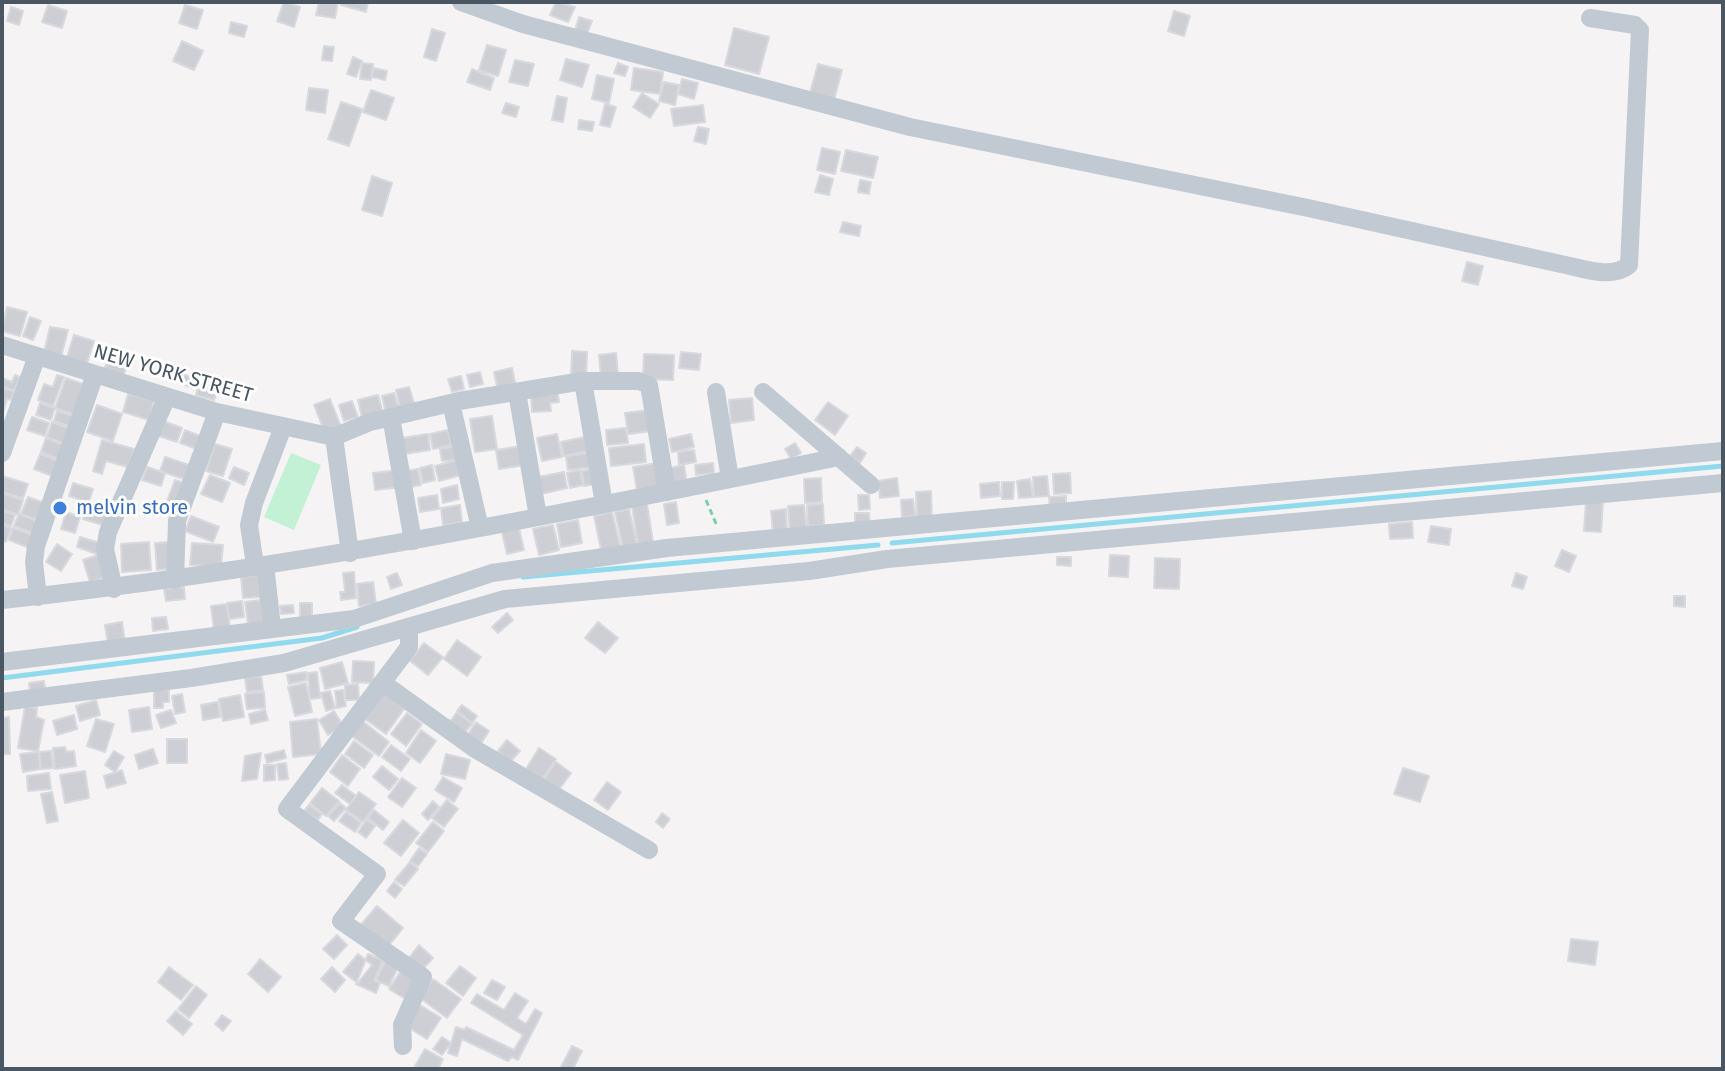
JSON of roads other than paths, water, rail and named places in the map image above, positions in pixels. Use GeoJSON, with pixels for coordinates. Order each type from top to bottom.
{"type":"FeatureCollection","features":[{"type":"Feature","properties":{"kind":"street"},"geometry":{"type":"LineString","coordinates":[[461,2],[523,24],[910,127],[1308,208],[1561,264],[1619,272],[1629,265],[1640,30],[1635,25],[1590,18]]}},
{"type":"Feature","properties":{"kind":"street","name":"NEW YORK STREET"},"geometry":{"type":"LineString","coordinates":[[2,345],[217,412],[334,437]]}},
{"type":"Feature","properties":{"kind":"street"},"geometry":{"type":"LineString","coordinates":[[2,453],[7,423],[37,356]]}},
{"type":"Feature","properties":{"kind":"street"},"geometry":{"type":"LineString","coordinates":[[38,597],[34,562],[36,546],[95,374]]}},
{"type":"Feature","properties":{"kind":"street"},"geometry":{"type":"LineString","coordinates":[[583,381],[604,504]]}},
{"type":"Feature","properties":{"kind":"street"},"geometry":{"type":"LineString","coordinates":[[350,553],[334,437],[370,422],[451,403],[583,381],[639,381],[649,385],[667,492]]}},
{"type":"Feature","properties":{"kind":"street"},"geometry":{"type":"LineString","coordinates":[[517,392],[538,517]]}},
{"type":"Feature","properties":{"kind":"street"},"geometry":{"type":"LineString","coordinates":[[716,392],[730,479]]}},
{"type":"Feature","properties":{"kind":"street"},"geometry":{"type":"LineString","coordinates":[[763,392],[871,485]]}},
{"type":"Feature","properties":{"kind":"street"},"geometry":{"type":"LineString","coordinates":[[114,589],[105,549],[108,532],[167,397]]}},
{"type":"Feature","properties":{"kind":"street"},"geometry":{"type":"LineString","coordinates":[[451,403],[480,528]]}},
{"type":"Feature","properties":{"kind":"street"},"geometry":{"type":"LineString","coordinates":[[175,580],[174,534],[177,521],[217,412]]}},
{"type":"Feature","properties":{"kind":"street"},"geometry":{"type":"LineString","coordinates":[[391,417],[413,541]]}},
{"type":"Feature","properties":{"kind":"street"},"geometry":{"type":"LineString","coordinates":[[272,627],[249,525],[254,503],[283,427]]}},
{"type":"Feature","properties":{"kind":"street"},"geometry":{"type":"LineString","coordinates":[[2,662],[354,619],[492,573],[516,568],[885,526],[1723,451]]}},
{"type":"Feature","properties":{"kind":"street"},"geometry":{"type":"LineString","coordinates":[[2,600],[114,589],[350,553],[839,457]]}},
{"type":"Feature","properties":{"kind":"street"},"geometry":{"type":"LineString","coordinates":[[2,702],[284,663],[505,599],[809,571],[887,559],[1723,483]]}},
{"type":"Feature","properties":{"kind":"street"},"geometry":{"type":"LineString","coordinates":[[885,526],[887,559]]}},
{"type":"Feature","properties":{"kind":"street"},"geometry":{"type":"LineString","coordinates":[[403,1046],[402,1025],[424,978],[341,921],[377,874],[287,809],[409,647],[409,627]]}},
{"type":"Feature","properties":{"kind":"street"},"geometry":{"type":"LineString","coordinates":[[383,683],[475,749],[649,850]]}},
{"type":"Feature","properties":{"kind":"waterway"},"geometry":{"type":"LineString","coordinates":[[892,543],[1723,466]]}},
{"type":"Feature","properties":{"kind":"waterway"},"geometry":{"type":"LineString","coordinates":[[523,577],[878,545]]}},
{"type":"Feature","properties":{"kind":"waterway"},"geometry":{"type":"LineString","coordinates":[[2,678],[322,638],[357,627]]}},
{"type":"Feature","properties":{"kind":"place","name":"melvin store"},"geometry":{"type":"Point","coordinates":[60,508]}}]}
